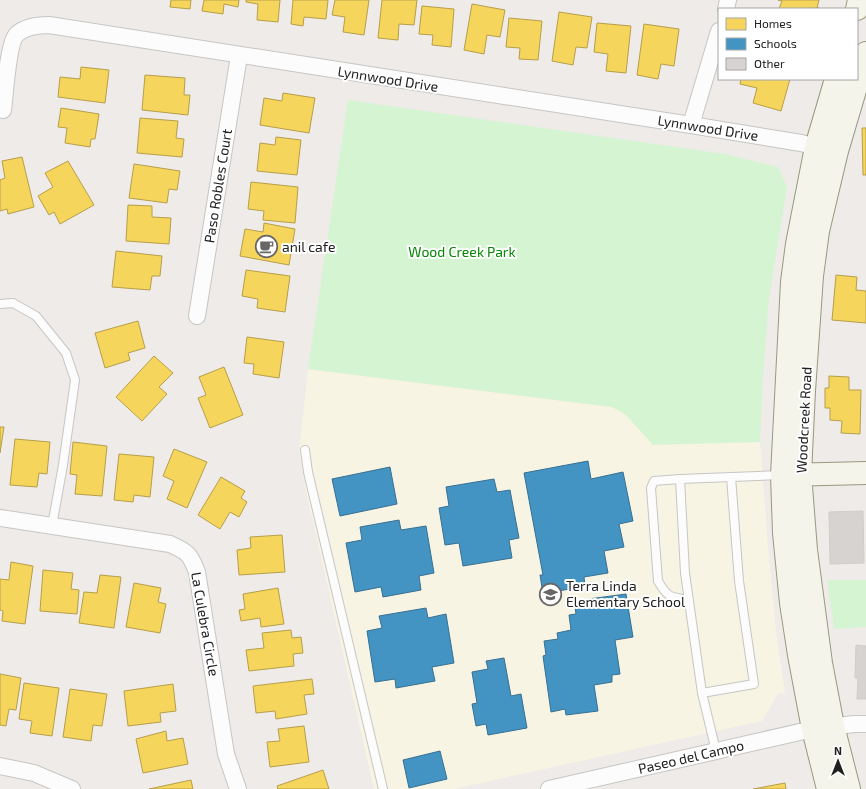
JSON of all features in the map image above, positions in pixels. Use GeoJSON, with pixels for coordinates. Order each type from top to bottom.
{"type":"FeatureCollection","features":[{"type":"Feature","properties":{"kind":"main road","name":"Woodcreek Road"},"geometry":{"type":"LineString","coordinates":[[849,789],[823,728],[799,655],[791,603],[784,533],[804,391],[812,276],[818,231],[837,151],[866,53]]}},
{"type":"Feature","properties":{"kind":"main road","name":"Woodcreek Road"},"geometry":{"type":"LineString","coordinates":[[791,475],[792,282],[797,244],[816,147],[836,80]]}},
{"type":"Feature","properties":{"kind":"main road"},"geometry":{"type":"LineString","coordinates":[[791,475],[866,473]]}},
{"type":"Feature","properties":{"kind":"main road","name":"Woodcreek Road"},"geometry":{"type":"LineString","coordinates":[[823,728],[828,789]]}},
{"type":"Feature","properties":{"kind":"street","name":"Lynnwood Drive"},"geometry":{"type":"LineString","coordinates":[[3,110],[11,46],[16,35],[26,28],[38,25],[49,25],[240,56],[691,125],[837,151]]}},
{"type":"Feature","properties":{"kind":"street"},"geometry":{"type":"LineString","coordinates":[[691,125],[718,34]]}},
{"type":"Feature","properties":{"kind":"street","name":"Paso Robles Court"},"geometry":{"type":"LineString","coordinates":[[197,316],[240,56]]}},
{"type":"Feature","properties":{"kind":"street","name":"La Culebra Circle"},"geometry":{"type":"LineString","coordinates":[[0,518],[170,544],[185,551],[192,558],[197,572],[226,754],[238,789]]}},
{"type":"Feature","properties":{"kind":"street","name":"Paseo del Campo"},"geometry":{"type":"LineString","coordinates":[[550,789],[823,728],[866,724]]}},
{"type":"Feature","properties":{"kind":"street"},"geometry":{"type":"LineString","coordinates":[[0,766],[34,773],[72,789]]}},
{"type":"Feature","properties":{"kind":"lane"},"geometry":{"type":"LineString","coordinates":[[0,304],[13,303],[36,316],[66,353],[75,380],[63,465],[52,526]]}},
{"type":"Feature","properties":{"kind":"lane"},"geometry":{"type":"LineString","coordinates":[[305,450],[308,472],[383,789]]}},
{"type":"Feature","properties":{"kind":"lane"},"geometry":{"type":"LineString","coordinates":[[689,600],[672,598],[665,592],[658,581],[651,488],[654,481],[680,478],[791,475]]}},
{"type":"Feature","properties":{"kind":"lane"},"geometry":{"type":"LineString","coordinates":[[702,693],[754,684],[739,581],[731,476]]}},
{"type":"Feature","properties":{"kind":"lane"},"geometry":{"type":"LineString","coordinates":[[680,478],[685,573],[702,693],[716,751]]}},
{"type":"Feature","properties":{"kind":"shaded area","name":"Terra Linda Elementary School"},"geometry":{"type":"Polygon","coordinates":[[[308,369],[612,407],[625,414],[653,444],[760,442],[776,631],[785,693],[778,694],[762,721],[454,789],[374,789],[306,491],[299,452],[308,369]]]}},
{"type":"Feature","properties":{"kind":"green space","name":"Wood Creek Park"},"geometry":{"type":"Polygon","coordinates":[[[348,100],[725,154],[778,167],[787,187],[769,298],[760,442],[653,445],[625,414],[612,407],[308,369],[348,100]]]}},
{"type":"Feature","properties":{"kind":"green space"},"geometry":{"type":"Polygon","coordinates":[[[827,580],[866,580],[866,627],[834,629],[827,580]]]}},
{"type":"Feature","properties":{"kind":"building: Homes"},"geometry":{"type":"Polygon","coordinates":[[[171,0],[191,0],[190,9],[170,7],[171,0]]]}},
{"type":"Feature","properties":{"kind":"building: Homes"},"geometry":{"type":"Polygon","coordinates":[[[204,0],[239,0],[238,7],[224,4],[223,14],[202,11],[204,0]]]}},
{"type":"Feature","properties":{"kind":"building: Homes"},"geometry":{"type":"Polygon","coordinates":[[[246,0],[280,0],[278,22],[257,20],[258,4],[246,2],[246,0]]]}},
{"type":"Feature","properties":{"kind":"building: Homes"},"geometry":{"type":"Polygon","coordinates":[[[293,0],[328,0],[326,19],[304,17],[303,26],[291,24],[293,0]]]}},
{"type":"Feature","properties":{"kind":"building: Homes"},"geometry":{"type":"Polygon","coordinates":[[[335,0],[369,0],[364,35],[343,32],[345,17],[332,15],[335,0]]]}},
{"type":"Feature","properties":{"kind":"building: Homes"},"geometry":{"type":"Polygon","coordinates":[[[382,0],[417,0],[414,25],[399,24],[398,40],[378,38],[382,0]]]}},
{"type":"Feature","properties":{"kind":"building: Homes"},"geometry":{"type":"Polygon","coordinates":[[[778,0],[819,0],[817,8],[779,8],[782,1],[778,0]]]}},
{"type":"Feature","properties":{"kind":"building: Homes"},"geometry":{"type":"Polygon","coordinates":[[[472,4],[505,10],[500,37],[487,35],[484,54],[464,50],[472,4]]]}},
{"type":"Feature","properties":{"kind":"building: Homes"},"geometry":{"type":"Polygon","coordinates":[[[422,6],[454,9],[451,47],[432,45],[433,35],[419,34],[422,6]]]}},
{"type":"Feature","properties":{"kind":"building: Homes"},"geometry":{"type":"Polygon","coordinates":[[[559,12],[592,17],[587,48],[576,47],[573,65],[552,61],[559,12]]]}},
{"type":"Feature","properties":{"kind":"building: Homes"},"geometry":{"type":"Polygon","coordinates":[[[509,18],[542,21],[538,60],[519,59],[520,48],[506,47],[509,18]]]}},
{"type":"Feature","properties":{"kind":"building: Homes"},"geometry":{"type":"Polygon","coordinates":[[[597,23],[631,26],[626,73],[606,71],[608,54],[594,52],[597,23]]]}},
{"type":"Feature","properties":{"kind":"building: Homes"},"geometry":{"type":"Polygon","coordinates":[[[644,24],[679,29],[674,66],[661,64],[658,79],[637,75],[644,24]]]}},
{"type":"Feature","properties":{"kind":"building: Homes"},"geometry":{"type":"Polygon","coordinates":[[[81,67],[109,70],[105,103],[58,97],[60,77],[80,79],[81,67]]]}},
{"type":"Feature","properties":{"kind":"building: Homes"},"geometry":{"type":"Polygon","coordinates":[[[145,75],[185,78],[184,95],[190,95],[188,115],[142,110],[145,75]]]}},
{"type":"Feature","properties":{"kind":"building: Homes"},"geometry":{"type":"Polygon","coordinates":[[[741,80],[790,80],[781,111],[753,103],[757,88],[740,84],[741,80]]]}},
{"type":"Feature","properties":{"kind":"building: Homes"},"geometry":{"type":"Polygon","coordinates":[[[283,93],[315,98],[309,133],[260,125],[264,98],[282,101],[283,93]]]}},
{"type":"Feature","properties":{"kind":"building: Homes"},"geometry":{"type":"Polygon","coordinates":[[[61,108],[99,114],[95,139],[91,139],[90,147],[65,143],[67,128],[58,127],[61,108]]]}},
{"type":"Feature","properties":{"kind":"building: Homes"},"geometry":{"type":"Polygon","coordinates":[[[140,118],[178,121],[176,138],[184,139],[182,157],[137,153],[140,118]]]}},
{"type":"Feature","properties":{"kind":"building: Homes"},"geometry":{"type":"Polygon","coordinates":[[[862,128],[866,128],[866,175],[863,175],[862,128]]]}},
{"type":"Feature","properties":{"kind":"building: Homes"},"geometry":{"type":"Polygon","coordinates":[[[276,137],[301,140],[297,175],[257,171],[260,143],[275,145],[276,137]]]}},
{"type":"Feature","properties":{"kind":"building: Homes"},"geometry":{"type":"Polygon","coordinates":[[[22,157],[34,207],[8,214],[7,209],[0,211],[0,180],[5,178],[2,161],[22,157]]]}},
{"type":"Feature","properties":{"kind":"building: Homes"},"geometry":{"type":"Polygon","coordinates":[[[68,161],[94,205],[60,224],[54,212],[49,215],[38,196],[53,187],[45,173],[68,161]]]}},
{"type":"Feature","properties":{"kind":"building: Homes"},"geometry":{"type":"Polygon","coordinates":[[[134,164],[180,171],[177,190],[169,189],[167,203],[129,198],[134,164]]]}},
{"type":"Feature","properties":{"kind":"building: Homes"},"geometry":{"type":"Polygon","coordinates":[[[251,182],[298,187],[295,223],[263,220],[264,211],[248,209],[251,182]]]}},
{"type":"Feature","properties":{"kind":"building: Homes"},"geometry":{"type":"Polygon","coordinates":[[[128,205],[152,206],[152,217],[171,218],[169,244],[126,241],[128,205]]]}},
{"type":"Feature","properties":{"kind":"building: Homes"},"geometry":{"type":"Polygon","coordinates":[[[264,223],[295,229],[289,265],[240,256],[245,229],[263,232],[264,223]]]}},
{"type":"Feature","properties":{"kind":"building: Homes"},"geometry":{"type":"Polygon","coordinates":[[[116,251],[162,256],[160,276],[152,276],[150,290],[112,287],[116,251]]]}},
{"type":"Feature","properties":{"kind":"building: Homes"},"geometry":{"type":"Polygon","coordinates":[[[246,270],[290,276],[285,312],[257,308],[258,299],[242,296],[246,270]]]}},
{"type":"Feature","properties":{"kind":"building: Homes"},"geometry":{"type":"Polygon","coordinates":[[[836,275],[857,277],[856,290],[866,291],[866,323],[832,320],[836,275]]]}},
{"type":"Feature","properties":{"kind":"building: Homes"},"geometry":{"type":"Polygon","coordinates":[[[138,321],[145,348],[128,353],[130,360],[105,368],[95,333],[138,321]]]}},
{"type":"Feature","properties":{"kind":"building: Homes"},"geometry":{"type":"Polygon","coordinates":[[[247,337],[284,342],[279,378],[253,374],[254,364],[244,363],[247,337]]]}},
{"type":"Feature","properties":{"kind":"building: Homes"},"geometry":{"type":"Polygon","coordinates":[[[154,356],[173,373],[159,387],[167,394],[142,421],[116,397],[154,356]]]}},
{"type":"Feature","properties":{"kind":"building: Homes"},"geometry":{"type":"Polygon","coordinates":[[[224,367],[243,415],[210,428],[198,398],[206,395],[199,377],[224,367]]]}},
{"type":"Feature","properties":{"kind":"building: Homes"},"geometry":{"type":"Polygon","coordinates":[[[829,376],[849,377],[849,390],[861,390],[860,434],[841,433],[842,421],[830,420],[830,408],[825,408],[825,388],[829,388],[829,376]]]}},
{"type":"Feature","properties":{"kind":"building: Homes"},"geometry":{"type":"Polygon","coordinates":[[[0,427],[4,427],[0,453],[0,427]]]}},
{"type":"Feature","properties":{"kind":"building: Homes"},"geometry":{"type":"Polygon","coordinates":[[[15,439],[50,442],[47,474],[39,473],[37,487],[10,485],[15,439]]]}},
{"type":"Feature","properties":{"kind":"building: Homes"},"geometry":{"type":"Polygon","coordinates":[[[73,442],[107,446],[102,496],[75,494],[77,475],[70,474],[73,442]]]}},
{"type":"Feature","properties":{"kind":"building: Homes"},"geometry":{"type":"Polygon","coordinates":[[[174,449],[207,462],[187,508],[167,499],[174,481],[163,476],[174,449]]]}},
{"type":"Feature","properties":{"kind":"building: Homes"},"geometry":{"type":"Polygon","coordinates":[[[119,454],[154,457],[150,497],[134,495],[133,502],[114,500],[119,454]]]}},
{"type":"Feature","properties":{"kind":"building: Homes"},"geometry":{"type":"Polygon","coordinates":[[[221,477],[245,491],[241,498],[247,502],[239,517],[230,512],[220,529],[198,515],[221,477]]]}},
{"type":"Feature","properties":{"kind":"building: Homes"},"geometry":{"type":"Polygon","coordinates":[[[282,535],[285,572],[239,575],[237,550],[251,548],[250,537],[282,535]]]}},
{"type":"Feature","properties":{"kind":"building: Homes"},"geometry":{"type":"Polygon","coordinates":[[[11,562],[33,566],[25,624],[2,621],[3,611],[0,610],[0,579],[9,580],[11,562]]]}},
{"type":"Feature","properties":{"kind":"building: Homes"},"geometry":{"type":"Polygon","coordinates":[[[43,570],[73,573],[71,589],[79,590],[77,614],[40,611],[43,570]]]}},
{"type":"Feature","properties":{"kind":"building: Homes"},"geometry":{"type":"Polygon","coordinates":[[[100,575],[121,577],[114,628],[79,623],[84,592],[97,593],[100,575]]]}},
{"type":"Feature","properties":{"kind":"building: Homes"},"geometry":{"type":"Polygon","coordinates":[[[134,583],[161,588],[158,602],[166,604],[160,633],[126,627],[134,583]]]}},
{"type":"Feature","properties":{"kind":"building: Homes"},"geometry":{"type":"Polygon","coordinates":[[[278,588],[284,624],[261,627],[260,618],[241,621],[239,610],[245,609],[243,594],[278,588]]]}},
{"type":"Feature","properties":{"kind":"building: Homes"},"geometry":{"type":"Polygon","coordinates":[[[291,630],[292,638],[301,637],[303,653],[293,654],[294,666],[249,671],[246,650],[264,648],[262,633],[291,630]]]}},
{"type":"Feature","properties":{"kind":"building: Homes"},"geometry":{"type":"Polygon","coordinates":[[[0,674],[21,678],[16,710],[9,709],[6,726],[0,725],[0,674]]]}},
{"type":"Feature","properties":{"kind":"building: Homes"},"geometry":{"type":"Polygon","coordinates":[[[312,679],[314,694],[304,695],[307,714],[276,719],[275,711],[256,713],[253,686],[312,679]]]}},
{"type":"Feature","properties":{"kind":"building: Homes"},"geometry":{"type":"Polygon","coordinates":[[[24,683],[59,688],[52,736],[30,733],[32,721],[19,719],[24,683]]]}},
{"type":"Feature","properties":{"kind":"building: Homes"},"geometry":{"type":"Polygon","coordinates":[[[173,684],[176,711],[160,713],[161,722],[128,726],[124,691],[173,684]]]}},
{"type":"Feature","properties":{"kind":"building: Homes"},"geometry":{"type":"Polygon","coordinates":[[[70,689],[107,694],[102,726],[93,725],[91,741],[63,737],[70,689]]]}},
{"type":"Feature","properties":{"kind":"building: Homes"},"geometry":{"type":"Polygon","coordinates":[[[304,726],[309,762],[270,767],[267,742],[280,741],[278,729],[304,726]]]}},
{"type":"Feature","properties":{"kind":"building: Homes"},"geometry":{"type":"Polygon","coordinates":[[[166,731],[167,741],[183,738],[188,764],[143,773],[136,739],[166,731]]]}},
{"type":"Feature","properties":{"kind":"building: Homes"},"geometry":{"type":"Polygon","coordinates":[[[323,770],[329,789],[278,789],[277,786],[323,770]]]}},
{"type":"Feature","properties":{"kind":"building: Homes"},"geometry":{"type":"Polygon","coordinates":[[[191,780],[193,789],[149,789],[191,780]]]}},
{"type":"Feature","properties":{"kind":"building: Homes"},"geometry":{"type":"Polygon","coordinates":[[[785,783],[786,789],[753,789],[785,783]]]}},
{"type":"Feature","properties":{"kind":"building: Schools"},"geometry":{"type":"Polygon","coordinates":[[[588,461],[591,479],[623,472],[633,521],[619,524],[624,547],[604,551],[608,573],[584,577],[585,586],[543,594],[540,575],[543,575],[524,473],[588,461]]]}},
{"type":"Feature","properties":{"kind":"building: Schools"},"geometry":{"type":"Polygon","coordinates":[[[390,467],[397,504],[340,516],[332,479],[390,467]]]}},
{"type":"Feature","properties":{"kind":"building: Schools"},"geometry":{"type":"Polygon","coordinates":[[[494,479],[497,492],[510,490],[519,538],[509,540],[512,558],[463,566],[459,543],[445,545],[439,508],[449,506],[446,487],[494,479]]]}},
{"type":"Feature","properties":{"kind":"building: Schools"},"geometry":{"type":"Polygon","coordinates":[[[399,520],[401,530],[426,526],[434,573],[419,576],[421,590],[383,597],[381,587],[355,592],[346,543],[362,540],[360,527],[399,520]]]}},
{"type":"Feature","properties":{"kind":"building: Schools"},"geometry":{"type":"Polygon","coordinates":[[[626,594],[633,637],[615,640],[620,674],[612,675],[612,682],[594,685],[598,711],[566,715],[565,709],[551,712],[543,656],[546,655],[544,641],[558,639],[557,633],[571,630],[569,615],[576,614],[574,601],[626,594]]]}},
{"type":"Feature","properties":{"kind":"building: Schools"},"geometry":{"type":"Polygon","coordinates":[[[426,608],[428,618],[446,614],[454,663],[432,667],[435,681],[396,688],[395,679],[375,682],[367,631],[382,628],[379,616],[426,608]]]}},
{"type":"Feature","properties":{"kind":"building: Schools"},"geometry":{"type":"Polygon","coordinates":[[[504,658],[511,696],[521,694],[527,728],[488,735],[486,724],[476,726],[472,704],[477,703],[472,672],[488,669],[486,661],[504,658]]]}},
{"type":"Feature","properties":{"kind":"building: Schools"},"geometry":{"type":"Polygon","coordinates":[[[440,751],[447,779],[409,788],[403,760],[440,751]]]}},
{"type":"Feature","properties":{"kind":"building: Other"},"geometry":{"type":"Polygon","coordinates":[[[863,511],[864,563],[830,564],[829,512],[863,511]]]}},
{"type":"Feature","properties":{"kind":"building: Other"},"geometry":{"type":"Polygon","coordinates":[[[856,645],[866,646],[866,699],[857,699],[858,678],[855,678],[856,645]]]}},
{"type":"Feature","properties":{"kind":"place","name":"anil cafe"},"geometry":{"type":"Point","coordinates":[267,247]}},
{"type":"Feature","properties":{"kind":"place","name":"Terra Linda Elementary School"},"geometry":{"type":"Point","coordinates":[551,594]}}]}
